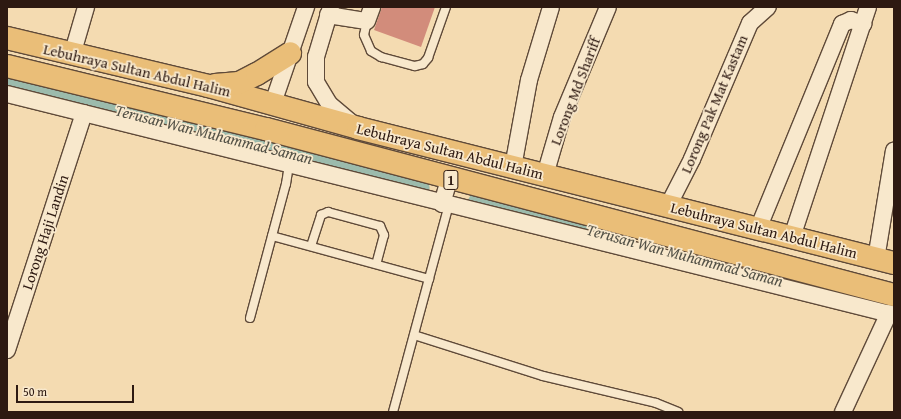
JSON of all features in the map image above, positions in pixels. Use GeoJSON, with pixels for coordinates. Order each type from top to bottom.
{"type":"FeatureCollection","features":[{"type":"Feature","properties":{"kind":"main road","name":"Lebuhraya Sultan Abdul Halim"},"geometry":{"type":"LineString","coordinates":[[7,38],[72,55],[208,86],[358,128],[885,261]]}},
{"type":"Feature","properties":{"kind":"main road"},"geometry":{"type":"LineString","coordinates":[[208,86],[238,82],[257,74],[290,53]]}},
{"type":"Feature","properties":{"kind":"main road","name":"Lebuhraya Sultan Abdul Halim"},"geometry":{"type":"LineString","coordinates":[[7,66],[266,129],[449,179],[892,308]]}},
{"type":"Feature","properties":{"kind":"street"},"geometry":{"type":"LineString","coordinates":[[72,55],[86,7]]}},
{"type":"Feature","properties":{"kind":"street"},"geometry":{"type":"LineString","coordinates":[[273,103],[306,7]]}},
{"type":"Feature","properties":{"kind":"street"},"geometry":{"type":"LineString","coordinates":[[513,167],[530,80],[551,7]]}},
{"type":"Feature","properties":{"kind":"street","name":"Lorong Md Shariff"},"geometry":{"type":"LineString","coordinates":[[545,175],[562,117],[608,7]]}},
{"type":"Feature","properties":{"kind":"street","name":"Lorong Pak Mat Kastam"},"geometry":{"type":"LineString","coordinates":[[668,206],[692,159],[750,23],[768,7]]}},
{"type":"Feature","properties":{"kind":"street"},"geometry":{"type":"LineString","coordinates":[[792,238],[868,7]]}},
{"type":"Feature","properties":{"kind":"street"},"geometry":{"type":"LineString","coordinates":[[358,128],[329,104],[316,82],[316,57],[330,11],[369,14]]}},
{"type":"Feature","properties":{"kind":"street"},"geometry":{"type":"LineString","coordinates":[[758,229],[842,24],[851,20],[863,24]]}},
{"type":"Feature","properties":{"kind":"street"},"geometry":{"type":"LineString","coordinates":[[7,94],[445,205],[892,308],[843,412]]}},
{"type":"Feature","properties":{"kind":"street","name":"Lorong Haji Landin"},"geometry":{"type":"LineString","coordinates":[[7,350],[84,113]]}},
{"type":"Feature","properties":{"kind":"street"},"geometry":{"type":"LineString","coordinates":[[885,261],[894,150]]}},
{"type":"Feature","properties":{"kind":"street"},"geometry":{"type":"LineString","coordinates":[[445,205],[449,179]]}},
{"type":"Feature","properties":{"kind":"lane"},"geometry":{"type":"LineString","coordinates":[[369,14],[364,35],[371,51],[382,57],[415,66],[423,64],[428,58],[446,7]]}},
{"type":"Feature","properties":{"kind":"lane"},"geometry":{"type":"LineString","coordinates":[[250,318],[289,165]]}},
{"type":"Feature","properties":{"kind":"lane"},"geometry":{"type":"LineString","coordinates":[[393,412],[429,279],[445,205]]}},
{"type":"Feature","properties":{"kind":"lane"},"geometry":{"type":"LineString","coordinates":[[311,246],[321,215],[328,212],[380,226],[384,235],[376,264]]}},
{"type":"Feature","properties":{"kind":"lane"},"geometry":{"type":"LineString","coordinates":[[272,236],[429,279]]}},
{"type":"Feature","properties":{"kind":"lane"},"geometry":{"type":"LineString","coordinates":[[414,336],[543,376],[656,402],[678,412]]}},
{"type":"Feature","properties":{"kind":"building"},"geometry":{"type":"Polygon","coordinates":[[[382,7],[435,7],[421,47],[374,30],[382,7]]]}},
{"type":"Feature","properties":{"kind":"waterway","name":"Terusan Wan Muhammad Saman"},"geometry":{"type":"LineString","coordinates":[[7,81],[421,187]]}},
{"type":"Feature","properties":{"kind":"waterway","name":"Terusan Wan Muhammad Saman"},"geometry":{"type":"LineString","coordinates":[[476,201],[613,237]]}}]}
